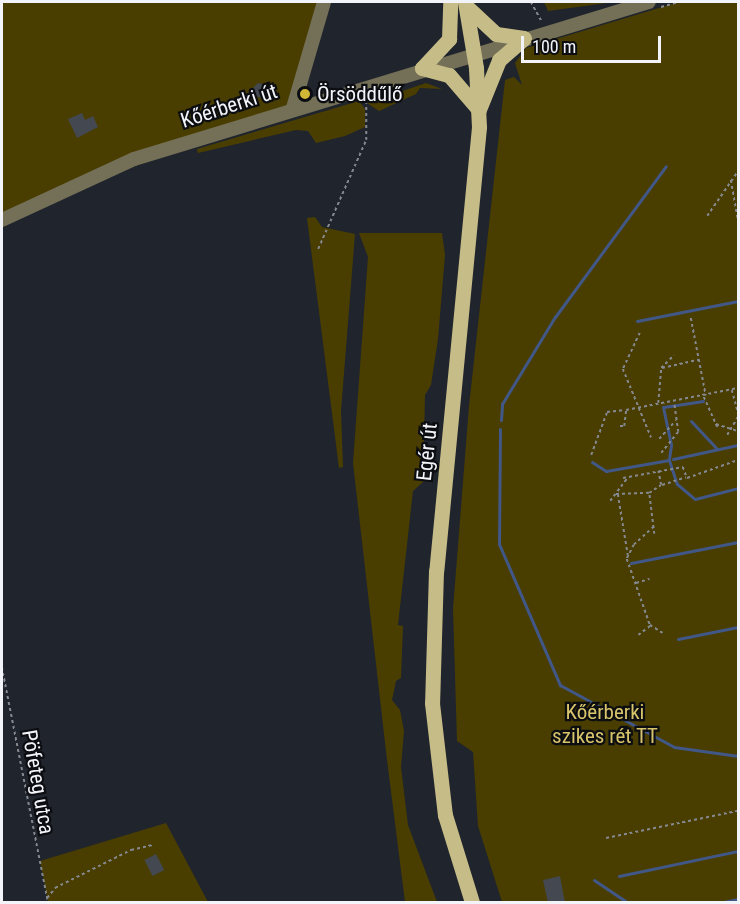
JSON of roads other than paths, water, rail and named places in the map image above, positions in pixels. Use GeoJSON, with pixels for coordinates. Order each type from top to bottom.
{"type":"FeatureCollection","features":[{"type":"Feature","properties":{"kind":"main road"},"geometry":{"type":"LineString","coordinates":[[450,2],[449,39],[422,68],[449,75],[479,110],[500,60],[524,38]]}},
{"type":"Feature","properties":{"kind":"main road"},"geometry":{"type":"LineString","coordinates":[[466,4],[496,34],[524,38]]}},
{"type":"Feature","properties":{"kind":"main road","name":"Egér út"},"geometry":{"type":"LineString","coordinates":[[466,4],[474,53],[479,110],[436,571],[432,704],[445,815],[472,903]]}},
{"type":"Feature","properties":{"kind":"street"},"geometry":{"type":"LineString","coordinates":[[293,108],[324,2]]}},
{"type":"Feature","properties":{"kind":"street","name":"Kőérberki út"},"geometry":{"type":"LineString","coordinates":[[2,220],[134,159],[422,68],[649,2]]}},
{"type":"Feature","properties":{"kind":"waterway"},"geometry":{"type":"LineString","coordinates":[[501,420],[502,404],[555,317],[666,166]]}},
{"type":"Feature","properties":{"kind":"waterway"},"geometry":{"type":"LineString","coordinates":[[637,321],[738,301]]}},
{"type":"Feature","properties":{"kind":"waterway"},"geometry":{"type":"LineString","coordinates":[[703,401],[663,407],[671,445],[669,460],[677,484],[695,499],[738,488]]}},
{"type":"Feature","properties":{"kind":"waterway"},"geometry":{"type":"LineString","coordinates":[[691,421],[717,449]]}},
{"type":"Feature","properties":{"kind":"waterway"},"geometry":{"type":"LineString","coordinates":[[500,429],[499,544],[560,685],[674,747],[738,756]]}},
{"type":"Feature","properties":{"kind":"waterway"},"geometry":{"type":"LineString","coordinates":[[673,459],[738,445]]}},
{"type":"Feature","properties":{"kind":"waterway"},"geometry":{"type":"LineString","coordinates":[[592,462],[606,471],[669,460]]}},
{"type":"Feature","properties":{"kind":"waterway"},"geometry":{"type":"LineString","coordinates":[[631,563],[738,542]]}},
{"type":"Feature","properties":{"kind":"waterway"},"geometry":{"type":"LineString","coordinates":[[678,639],[738,627]]}},
{"type":"Feature","properties":{"kind":"waterway"},"geometry":{"type":"LineString","coordinates":[[619,876],[738,851]]}},
{"type":"Feature","properties":{"kind":"waterway"},"geometry":{"type":"LineString","coordinates":[[594,880],[627,902]]}},
{"type":"Feature","properties":{"kind":"waterway"},"geometry":{"type":"LineString","coordinates":[[724,902],[738,899]]}},
{"type":"Feature","properties":{"kind":"place","name":"Örsöddűlő"},"geometry":{"type":"Point","coordinates":[305,94]}},
{"type":"Feature","properties":{"kind":"park label","name":"Kőérberki szikes rét TT"},"geometry":{"type":"Point","coordinates":[605,724]}}]}
